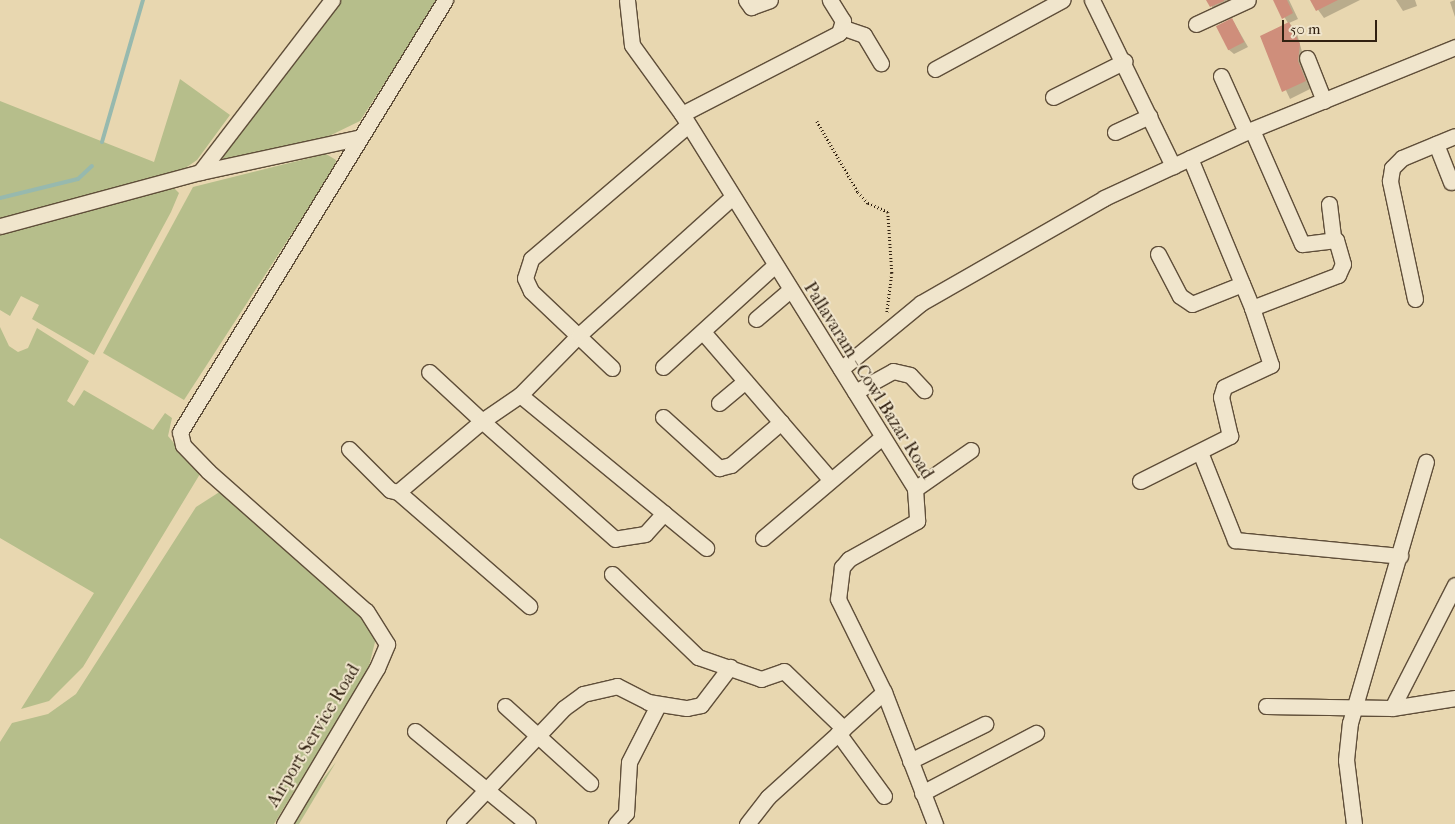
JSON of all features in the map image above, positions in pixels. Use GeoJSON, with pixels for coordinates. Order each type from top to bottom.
{"type":"FeatureCollection","features":[{"type":"Feature","properties":{"kind":"street"},"geometry":{"type":"LineString","coordinates":[[200,172],[332,0]]}},
{"type":"Feature","properties":{"kind":"street"},"geometry":{"type":"LineString","coordinates":[[0,226],[200,172],[356,138],[445,0]]}},
{"type":"Feature","properties":{"kind":"street","name":"Pallavaram - Cowl Bazar Road"},"geometry":{"type":"LineString","coordinates":[[627,0],[632,45],[685,120],[731,198],[841,369],[915,489],[917,521],[849,559],[838,583],[846,619],[884,692],[935,824]]}},
{"type":"Feature","properties":{"kind":"street"},"geometry":{"type":"LineString","coordinates":[[746,0],[751,6],[770,0]]}},
{"type":"Feature","properties":{"kind":"street"},"geometry":{"type":"LineString","coordinates":[[830,0],[844,28]]}},
{"type":"Feature","properties":{"kind":"street"},"geometry":{"type":"LineString","coordinates":[[935,69],[1062,0]]}},
{"type":"Feature","properties":{"kind":"street"},"geometry":{"type":"LineString","coordinates":[[1092,0],[1124,61],[1174,166]]}},
{"type":"Feature","properties":{"kind":"street"},"geometry":{"type":"LineString","coordinates":[[1196,24],[1248,0]]}},
{"type":"Feature","properties":{"kind":"street"},"geometry":{"type":"LineString","coordinates":[[612,368],[531,291],[525,278],[531,259],[685,120],[844,28],[858,30],[881,63]]}},
{"type":"Feature","properties":{"kind":"street"},"geometry":{"type":"LineString","coordinates":[[841,369],[885,330],[921,303],[1104,198],[1249,131],[1455,47]]}},
{"type":"Feature","properties":{"kind":"street"},"geometry":{"type":"LineString","coordinates":[[1307,58],[1324,101]]}},
{"type":"Feature","properties":{"kind":"street"},"geometry":{"type":"LineString","coordinates":[[1053,97],[1124,61]]}},
{"type":"Feature","properties":{"kind":"street"},"geometry":{"type":"LineString","coordinates":[[1221,76],[1302,244],[1333,238]]}},
{"type":"Feature","properties":{"kind":"street"},"geometry":{"type":"LineString","coordinates":[[1116,132],[1149,116]]}},
{"type":"Feature","properties":{"kind":"street"},"geometry":{"type":"LineString","coordinates":[[1415,299],[1390,181],[1392,168],[1402,158],[1455,136]]}},
{"type":"Feature","properties":{"kind":"street","name":"Airport Service Road"},"geometry":{"type":"LineString","coordinates":[[284,824],[377,668],[387,644],[366,611],[208,471],[179,438],[356,138]]}},
{"type":"Feature","properties":{"kind":"street"},"geometry":{"type":"LineString","coordinates":[[1436,144],[1451,182]]}},
{"type":"Feature","properties":{"kind":"street"},"geometry":{"type":"LineString","coordinates":[[1140,480],[1200,452],[1232,431],[1221,397],[1224,387],[1271,365],[1252,308],[1190,158]]}},
{"type":"Feature","properties":{"kind":"street"},"geometry":{"type":"LineString","coordinates":[[398,492],[482,421],[520,395],[579,335],[731,198]]}},
{"type":"Feature","properties":{"kind":"street"},"geometry":{"type":"LineString","coordinates":[[1252,308],[1342,273],[1333,238],[1329,204]]}},
{"type":"Feature","properties":{"kind":"street"},"geometry":{"type":"LineString","coordinates":[[1158,254],[1180,296],[1192,304],[1242,284]]}},
{"type":"Feature","properties":{"kind":"street"},"geometry":{"type":"LineString","coordinates":[[662,367],[774,266]]}},
{"type":"Feature","properties":{"kind":"street"},"geometry":{"type":"LineString","coordinates":[[756,319],[790,290]]}},
{"type":"Feature","properties":{"kind":"street"},"geometry":{"type":"LineString","coordinates":[[703,332],[830,479]]}},
{"type":"Feature","properties":{"kind":"street"},"geometry":{"type":"LineString","coordinates":[[855,392],[893,371],[910,374],[924,390]]}},
{"type":"Feature","properties":{"kind":"street"},"geometry":{"type":"LineString","coordinates":[[429,372],[615,539],[645,534],[664,513]]}},
{"type":"Feature","properties":{"kind":"street"},"geometry":{"type":"LineString","coordinates":[[719,403],[745,382]]}},
{"type":"Feature","properties":{"kind":"street"},"geometry":{"type":"LineString","coordinates":[[520,395],[706,548]]}},
{"type":"Feature","properties":{"kind":"street"},"geometry":{"type":"LineString","coordinates":[[663,417],[719,468],[731,464],[780,422]]}},
{"type":"Feature","properties":{"kind":"street"},"geometry":{"type":"LineString","coordinates":[[763,538],[830,479],[882,437]]}},
{"type":"Feature","properties":{"kind":"street"},"geometry":{"type":"LineString","coordinates":[[349,449],[390,490],[398,492],[529,606]]}},
{"type":"Feature","properties":{"kind":"street"},"geometry":{"type":"LineString","coordinates":[[915,489],[971,450]]}},
{"type":"Feature","properties":{"kind":"street"},"geometry":{"type":"LineString","coordinates":[[1200,452],[1234,540],[1400,556]]}},
{"type":"Feature","properties":{"kind":"street"},"geometry":{"type":"LineString","coordinates":[[1354,824],[1346,760],[1350,723],[1358,705],[1426,462]]}},
{"type":"Feature","properties":{"kind":"street"},"geometry":{"type":"LineString","coordinates":[[612,574],[698,657],[761,679],[784,671],[841,731],[884,796]]}},
{"type":"Feature","properties":{"kind":"street"},"geometry":{"type":"LineString","coordinates":[[1392,708],[1455,585]]}},
{"type":"Feature","properties":{"kind":"street"},"geometry":{"type":"LineString","coordinates":[[454,824],[538,736],[583,694],[606,688],[624,687],[658,705],[701,705],[730,667]]}},
{"type":"Feature","properties":{"kind":"street"},"geometry":{"type":"LineString","coordinates":[[747,824],[768,797],[884,692]]}},
{"type":"Feature","properties":{"kind":"street"},"geometry":{"type":"LineString","coordinates":[[1266,706],[1358,705],[1392,708],[1455,698]]}},
{"type":"Feature","properties":{"kind":"street"},"geometry":{"type":"LineString","coordinates":[[616,824],[626,812],[629,762],[658,705]]}},
{"type":"Feature","properties":{"kind":"street"},"geometry":{"type":"LineString","coordinates":[[505,706],[590,783]]}},
{"type":"Feature","properties":{"kind":"street"},"geometry":{"type":"LineString","coordinates":[[910,761],[985,724]]}},
{"type":"Feature","properties":{"kind":"street"},"geometry":{"type":"LineString","coordinates":[[415,731],[484,792],[528,824]]}},
{"type":"Feature","properties":{"kind":"street"},"geometry":{"type":"LineString","coordinates":[[922,793],[1036,733]]}},
{"type":"Feature","properties":{"kind":"path"},"geometry":{"type":"LineString","coordinates":[[817,121],[858,192],[868,203],[888,212],[892,273],[885,330]]}},
{"type":"Feature","properties":{"kind":"green space"},"geometry":{"type":"Polygon","coordinates":[[[337,0],[438,0],[360,121],[327,137],[217,163],[215,156],[337,0]]]}},
{"type":"Feature","properties":{"kind":"green space"},"geometry":{"type":"Polygon","coordinates":[[[180,79],[230,115],[197,160],[184,169],[0,219],[0,101],[154,162],[180,79]]]}},
{"type":"Feature","properties":{"kind":"green space"},"geometry":{"type":"Polygon","coordinates":[[[326,154],[336,160],[335,167],[184,400],[103,353],[193,187],[326,154]]]}},
{"type":"Feature","properties":{"kind":"green space"},"geometry":{"type":"Polygon","coordinates":[[[173,187],[179,193],[171,212],[94,355],[32,319],[39,305],[21,296],[10,316],[0,310],[0,232],[173,187]]]}},
{"type":"Feature","properties":{"kind":"green space"},"geometry":{"type":"Polygon","coordinates":[[[0,327],[9,346],[18,352],[28,348],[37,328],[89,361],[67,401],[74,406],[84,390],[153,430],[165,413],[172,418],[168,436],[200,474],[83,667],[49,701],[21,709],[94,593],[0,538],[0,327]]]}},
{"type":"Feature","properties":{"kind":"green space"},"geometry":{"type":"Polygon","coordinates":[[[221,491],[366,608],[377,634],[368,670],[274,824],[0,824],[0,742],[12,723],[48,714],[76,694],[196,507],[221,491]]]}},
{"type":"Feature","properties":{"kind":"green space"},"geometry":{"type":"Polygon","coordinates":[[[336,762],[299,824],[293,824],[313,792],[336,762]]]}},
{"type":"Feature","properties":{"kind":"building"},"geometry":{"type":"Polygon","coordinates":[[[1206,0],[1224,0],[1224,1],[1210,7],[1206,0]]]}},
{"type":"Feature","properties":{"kind":"building"},"geometry":{"type":"Polygon","coordinates":[[[1273,0],[1287,0],[1293,13],[1282,19],[1273,0]]]}},
{"type":"Feature","properties":{"kind":"building"},"geometry":{"type":"Polygon","coordinates":[[[1310,0],[1338,0],[1316,11],[1310,0]]]}},
{"type":"Feature","properties":{"kind":"building"},"geometry":{"type":"Polygon","coordinates":[[[1232,18],[1244,42],[1228,50],[1216,26],[1232,18]]]}},
{"type":"Feature","properties":{"kind":"building"},"geometry":{"type":"Polygon","coordinates":[[[1289,22],[1300,44],[1298,61],[1306,81],[1282,92],[1260,36],[1289,22]]]}},
{"type":"Feature","properties":{"kind":"waterway"},"geometry":{"type":"LineString","coordinates":[[102,142],[143,0]]}},
{"type":"Feature","properties":{"kind":"waterway"},"geometry":{"type":"LineString","coordinates":[[0,198],[78,179],[92,166]]}}]}
